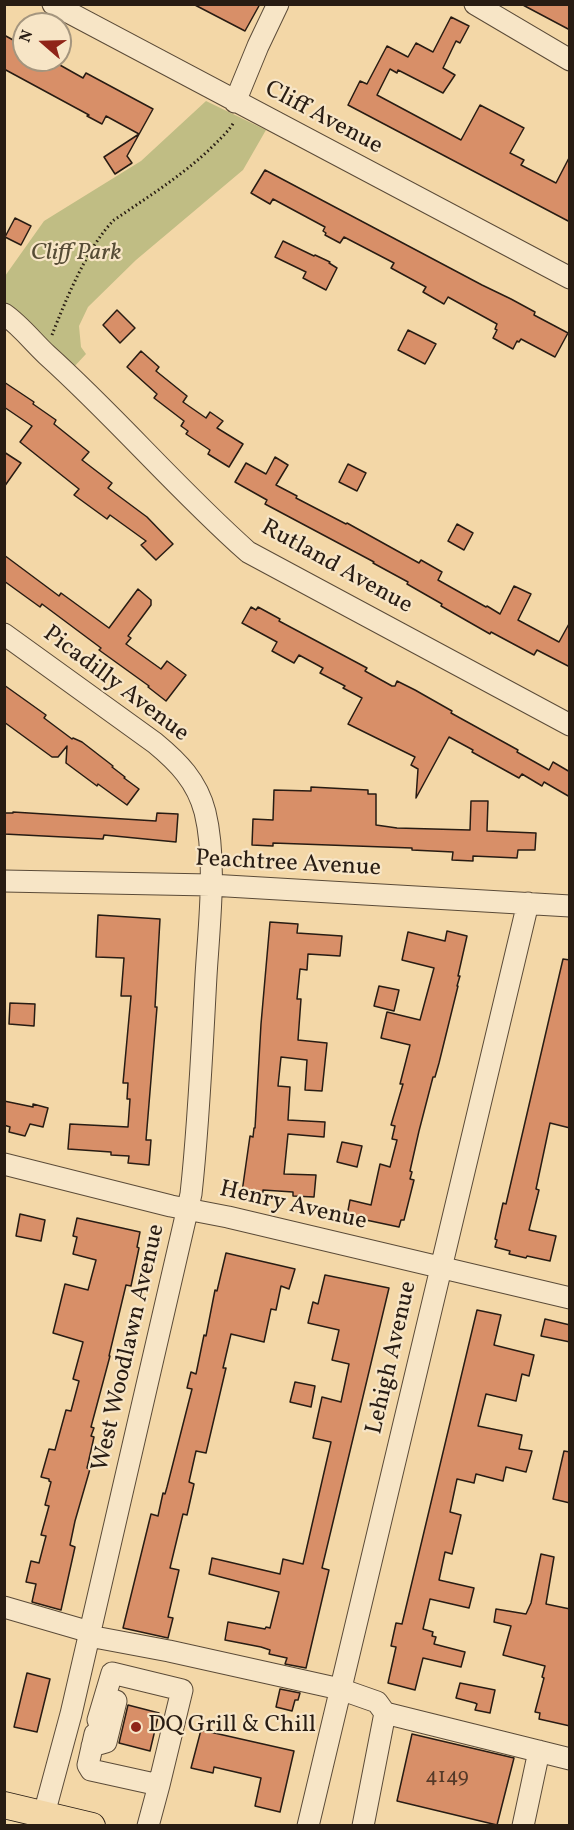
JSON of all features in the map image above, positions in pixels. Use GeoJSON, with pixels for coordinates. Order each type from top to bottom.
{"type":"FeatureCollection","features":[{"type":"Feature","properties":{"kind":"main road"},"geometry":{"type":"LineString","coordinates":[[4,1804],[92,1826]]}},
{"type":"Feature","properties":{"kind":"street","name":"Cliff Avenue"},"geometry":{"type":"LineString","coordinates":[[52,4],[570,278]]}},
{"type":"Feature","properties":{"kind":"street"},"geometry":{"type":"LineString","coordinates":[[238,103],[258,46],[278,4]]}},
{"type":"Feature","properties":{"kind":"street"},"geometry":{"type":"LineString","coordinates":[[475,4],[570,60]]}},
{"type":"Feature","properties":{"kind":"street","name":"Rutland Avenue"},"geometry":{"type":"LineString","coordinates":[[4,314],[82,386],[248,552],[570,725]]}},
{"type":"Feature","properties":{"kind":"street","name":"Picadilly Avenue"},"geometry":{"type":"LineString","coordinates":[[4,634],[155,742],[173,757],[190,777],[205,812],[210,854],[210,885]]}},
{"type":"Feature","properties":{"kind":"street","name":"Peachtree Avenue"},"geometry":{"type":"LineString","coordinates":[[4,881],[210,885],[570,906]]}},
{"type":"Feature","properties":{"kind":"street","name":"West Woodlawn Avenue"},"geometry":{"type":"LineString","coordinates":[[44,1814],[71,1714],[188,1209],[196,1146],[210,885]]}},
{"type":"Feature","properties":{"kind":"street","name":"Lehigh Avenue"},"geometry":{"type":"LineString","coordinates":[[308,1826],[528,903]]}},
{"type":"Feature","properties":{"kind":"street","name":"Henry Avenue"},"geometry":{"type":"LineString","coordinates":[[4,1164],[570,1298]]}},
{"type":"Feature","properties":{"kind":"street"},"geometry":{"type":"LineString","coordinates":[[4,1607],[89,1634],[340,1689],[377,1702],[385,1713],[570,1759]]}},
{"type":"Feature","properties":{"kind":"street"},"geometry":{"type":"LineString","coordinates":[[148,1826],[162,1776],[182,1690],[112,1673],[98,1719],[88,1765],[91,1770],[162,1776]]}},
{"type":"Feature","properties":{"kind":"street"},"geometry":{"type":"LineString","coordinates":[[92,1746],[106,1742],[119,1691],[127,1685],[167,1695],[173,1702],[160,1757],[162,1776]]}},
{"type":"Feature","properties":{"kind":"street"},"geometry":{"type":"LineString","coordinates":[[364,1825],[385,1713]]}},
{"type":"Feature","properties":{"kind":"street"},"geometry":{"type":"LineString","coordinates":[[71,1714],[98,1719]]}},
{"type":"Feature","properties":{"kind":"street"},"geometry":{"type":"LineString","coordinates":[[523,1826],[539,1751]]}},
{"type":"Feature","properties":{"kind":"path"},"geometry":{"type":"LineString","coordinates":[[45,353],[65,302],[99,238],[114,220],[196,162],[233,125],[238,103]]}},
{"type":"Feature","properties":{"kind":"green space","name":"Cliff Park"},"geometry":{"type":"Polygon","coordinates":[[[206,101],[266,130],[243,170],[136,260],[88,307],[79,326],[81,347],[86,354],[72,369],[5,302],[5,276],[44,221],[141,161],[206,101]]]}},
{"type":"Feature","properties":{"kind":"building"},"geometry":{"type":"Polygon","coordinates":[[[193,4],[260,4],[245,31],[193,4]]]}},
{"type":"Feature","properties":{"kind":"building"},"geometry":{"type":"Polygon","coordinates":[[[521,4],[570,4],[570,30],[521,4]]]}},
{"type":"Feature","properties":{"kind":"building"},"geometry":{"type":"Polygon","coordinates":[[[451,17],[469,26],[460,43],[456,41],[443,68],[455,75],[443,93],[398,70],[397,73],[390,69],[377,95],[461,140],[480,105],[524,128],[510,153],[524,160],[521,165],[556,183],[570,156],[570,222],[348,105],[360,81],[367,84],[387,46],[408,57],[416,43],[433,52],[451,17]]]}},
{"type":"Feature","properties":{"kind":"building"},"geometry":{"type":"Polygon","coordinates":[[[4,35],[12,39],[12,72],[72,72],[83,78],[86,73],[153,109],[127,156],[132,163],[115,174],[104,157],[139,134],[106,116],[102,124],[4,69],[4,35]]]}},
{"type":"Feature","properties":{"kind":"building"},"geometry":{"type":"Polygon","coordinates":[[[265,170],[511,299],[535,312],[534,315],[568,333],[555,357],[521,339],[517,341],[513,349],[493,338],[497,324],[448,297],[444,304],[423,292],[426,287],[391,268],[394,263],[344,237],[340,243],[325,235],[323,231],[325,227],[273,199],[270,204],[251,193],[265,170]]]}},
{"type":"Feature","properties":{"kind":"building"},"geometry":{"type":"Polygon","coordinates":[[[15,218],[31,226],[21,245],[5,237],[15,218]]]}},
{"type":"Feature","properties":{"kind":"building"},"geometry":{"type":"Polygon","coordinates":[[[283,241],[330,262],[337,268],[326,290],[303,278],[306,272],[275,257],[283,241]]]}},
{"type":"Feature","properties":{"kind":"building"},"geometry":{"type":"Polygon","coordinates":[[[117,310],[135,328],[120,343],[103,325],[117,310]]]}},
{"type":"Feature","properties":{"kind":"building"},"geometry":{"type":"Polygon","coordinates":[[[408,330],[436,344],[425,364],[398,350],[408,330]]]}},
{"type":"Feature","properties":{"kind":"building"},"geometry":{"type":"Polygon","coordinates":[[[141,351],[159,367],[156,371],[187,396],[183,402],[206,418],[210,412],[223,421],[217,428],[243,444],[229,467],[208,454],[210,450],[186,434],[188,431],[181,426],[184,421],[154,398],[157,394],[127,367],[141,351]]]}},
{"type":"Feature","properties":{"kind":"building"},"geometry":{"type":"Polygon","coordinates":[[[4,382],[56,420],[54,424],[89,452],[82,460],[112,483],[108,488],[147,517],[173,544],[156,560],[141,545],[146,541],[110,515],[107,519],[74,495],[79,489],[20,442],[32,426],[4,407],[4,382]]]}},
{"type":"Feature","properties":{"kind":"building"},"geometry":{"type":"Polygon","coordinates":[[[4,452],[21,463],[4,487],[4,452]]]}},
{"type":"Feature","properties":{"kind":"building"},"geometry":{"type":"Polygon","coordinates":[[[275,457],[288,465],[276,485],[297,496],[296,498],[419,563],[421,560],[442,572],[438,580],[486,607],[500,614],[514,586],[531,594],[518,620],[559,642],[570,622],[570,667],[537,650],[534,655],[491,632],[490,634],[441,606],[442,604],[374,562],[265,504],[267,500],[235,482],[246,463],[266,474],[275,457]]]}},
{"type":"Feature","properties":{"kind":"building"},"geometry":{"type":"Polygon","coordinates":[[[348,464],[366,473],[357,491],[339,482],[348,464]]]}},
{"type":"Feature","properties":{"kind":"building"},"geometry":{"type":"Polygon","coordinates":[[[457,524],[473,533],[464,550],[448,541],[457,524]]]}},
{"type":"Feature","properties":{"kind":"building"},"geometry":{"type":"Polygon","coordinates":[[[4,555],[59,596],[61,593],[109,628],[138,589],[151,600],[151,605],[128,636],[131,638],[126,644],[161,669],[167,661],[186,675],[166,701],[42,604],[40,607],[4,581],[4,555]]]}},
{"type":"Feature","properties":{"kind":"building"},"geometry":{"type":"Polygon","coordinates":[[[251,607],[256,610],[258,607],[280,619],[279,621],[367,668],[365,671],[392,686],[395,686],[397,681],[415,690],[549,770],[553,762],[570,772],[570,797],[544,782],[542,786],[522,774],[519,778],[449,737],[416,798],[418,769],[411,765],[415,757],[348,724],[362,698],[320,673],[323,668],[299,655],[294,663],[272,651],[277,642],[242,623],[251,607]]]}},
{"type":"Feature","properties":{"kind":"building"},"geometry":{"type":"Polygon","coordinates":[[[4,685],[46,715],[44,718],[72,739],[82,742],[139,789],[127,805],[66,763],[67,746],[58,757],[52,757],[4,722],[4,685]]]}},
{"type":"Feature","properties":{"kind":"building"},"geometry":{"type":"Polygon","coordinates":[[[311,787],[368,790],[368,794],[376,794],[376,825],[397,828],[470,830],[471,801],[488,801],[487,831],[536,833],[535,850],[518,850],[517,858],[473,856],[473,861],[452,860],[453,852],[412,850],[412,848],[273,843],[273,846],[252,845],[253,819],[273,820],[274,790],[311,791],[311,787]]]}},
{"type":"Feature","properties":{"kind":"building"},"geometry":{"type":"Polygon","coordinates":[[[4,813],[156,821],[157,813],[178,814],[176,842],[104,835],[103,839],[4,834],[4,813]]]}},
{"type":"Feature","properties":{"kind":"building"},"geometry":{"type":"Polygon","coordinates":[[[98,915],[160,919],[155,1007],[157,1007],[146,1140],[151,1140],[149,1165],[128,1163],[129,1156],[111,1155],[111,1152],[68,1149],[70,1124],[128,1127],[130,1099],[127,1099],[128,1083],[123,1083],[131,996],[121,996],[124,958],[96,957],[98,915]]]}},
{"type":"Feature","properties":{"kind":"building"},"geometry":{"type":"Polygon","coordinates":[[[270,922],[298,924],[297,933],[342,936],[340,956],[308,954],[307,970],[300,969],[297,999],[301,999],[298,1040],[327,1043],[322,1091],[305,1090],[307,1060],[281,1057],[278,1086],[290,1087],[288,1120],[325,1122],[324,1137],[288,1134],[284,1174],[316,1175],[314,1197],[293,1196],[293,1192],[263,1190],[263,1193],[242,1192],[250,1136],[253,1137],[255,1128],[270,922]]]}},
{"type":"Feature","properties":{"kind":"building"},"geometry":{"type":"Polygon","coordinates":[[[447,931],[467,936],[458,986],[410,1171],[412,1172],[410,1179],[414,1180],[404,1220],[401,1220],[399,1227],[347,1216],[350,1200],[371,1205],[380,1164],[390,1167],[397,1140],[392,1139],[395,1126],[391,1125],[403,1084],[400,1084],[410,1045],[381,1038],[387,1012],[420,1020],[434,968],[402,960],[408,932],[445,941],[447,931]]]}},
{"type":"Feature","properties":{"kind":"building"},"geometry":{"type":"Polygon","coordinates":[[[563,959],[570,960],[570,1128],[550,1123],[536,1189],[539,1190],[529,1230],[556,1236],[550,1261],[509,1254],[510,1251],[495,1247],[497,1240],[495,1239],[503,1203],[506,1204],[563,959]]]}},
{"type":"Feature","properties":{"kind":"building"},"geometry":{"type":"Polygon","coordinates":[[[379,986],[399,990],[394,1011],[374,1006],[379,986]]]}},
{"type":"Feature","properties":{"kind":"building"},"geometry":{"type":"Polygon","coordinates":[[[10,1003],[35,1004],[34,1026],[9,1024],[10,1003]]]}},
{"type":"Feature","properties":{"kind":"building"},"geometry":{"type":"Polygon","coordinates":[[[4,1101],[48,1108],[43,1127],[30,1124],[25,1136],[9,1132],[10,1127],[4,1125],[4,1101]]]}},
{"type":"Feature","properties":{"kind":"building"},"geometry":{"type":"Polygon","coordinates":[[[342,1142],[362,1146],[357,1167],[337,1162],[342,1142]]]}},
{"type":"Feature","properties":{"kind":"building"},"geometry":{"type":"Polygon","coordinates":[[[20,1214],[45,1220],[41,1241],[16,1236],[20,1214]]]}},
{"type":"Feature","properties":{"kind":"building"},"geometry":{"type":"Polygon","coordinates":[[[77,1218],[140,1232],[131,1286],[126,1285],[91,1427],[94,1428],[91,1436],[94,1437],[87,1468],[90,1469],[70,1545],[75,1547],[61,1610],[32,1602],[36,1584],[26,1582],[31,1561],[39,1563],[46,1536],[41,1535],[49,1506],[45,1505],[51,1482],[41,1477],[49,1449],[55,1450],[66,1410],[71,1411],[79,1381],[73,1379],[83,1342],[53,1333],[65,1284],[88,1290],[96,1260],[73,1254],[77,1237],[73,1236],[77,1218]]]}},
{"type":"Feature","properties":{"kind":"building"},"geometry":{"type":"Polygon","coordinates":[[[226,1253],[295,1269],[289,1289],[281,1286],[276,1310],[271,1309],[264,1342],[231,1334],[223,1368],[226,1368],[206,1453],[196,1451],[189,1482],[194,1484],[187,1515],[183,1514],[170,1568],[179,1570],[168,1617],[173,1618],[168,1638],[123,1628],[151,1514],[158,1516],[163,1493],[165,1494],[167,1487],[192,1389],[187,1388],[191,1372],[196,1374],[226,1253]]]}},
{"type":"Feature","properties":{"kind":"building"},"geometry":{"type":"Polygon","coordinates":[[[325,1275],[389,1288],[322,1568],[329,1570],[306,1668],[285,1664],[287,1658],[269,1654],[270,1650],[225,1640],[228,1622],[270,1628],[279,1592],[209,1574],[212,1558],[280,1574],[283,1559],[303,1564],[331,1442],[313,1438],[322,1397],[341,1402],[349,1364],[332,1360],[339,1330],[308,1323],[313,1302],[318,1304],[325,1275]]]}},
{"type":"Feature","properties":{"kind":"building"},"geometry":{"type":"Polygon","coordinates":[[[477,1310],[501,1315],[494,1345],[534,1355],[529,1376],[522,1374],[516,1401],[486,1394],[478,1426],[522,1435],[519,1449],[532,1451],[526,1472],[506,1467],[503,1481],[476,1474],[474,1483],[457,1479],[450,1512],[461,1515],[452,1554],[445,1552],[439,1580],[474,1588],[469,1608],[430,1599],[423,1629],[433,1632],[432,1636],[436,1637],[434,1644],[465,1652],[461,1667],[423,1658],[415,1690],[388,1683],[396,1647],[391,1646],[396,1623],[402,1624],[477,1310]]]}},
{"type":"Feature","properties":{"kind":"building"},"geometry":{"type":"Polygon","coordinates":[[[545,1319],[570,1325],[570,1342],[541,1336],[545,1319]]]}},
{"type":"Feature","properties":{"kind":"building"},"geometry":{"type":"Polygon","coordinates":[[[295,1382],[315,1386],[311,1407],[290,1402],[295,1382]]]}},
{"type":"Feature","properties":{"kind":"building"},"geometry":{"type":"Polygon","coordinates":[[[564,1451],[570,1452],[570,1503],[553,1499],[564,1451]]]}},
{"type":"Feature","properties":{"kind":"building"},"geometry":{"type":"Polygon","coordinates":[[[541,1554],[554,1557],[546,1604],[570,1609],[570,1726],[539,1719],[540,1713],[535,1712],[545,1666],[503,1655],[511,1626],[494,1622],[496,1609],[526,1614],[531,1603],[541,1554]]]}},
{"type":"Feature","properties":{"kind":"building"},"geometry":{"type":"Polygon","coordinates":[[[27,1673],[50,1679],[37,1732],[14,1727],[27,1673]]]}},
{"type":"Feature","properties":{"kind":"building"},"geometry":{"type":"Polygon","coordinates":[[[460,1683],[495,1690],[490,1713],[475,1710],[477,1704],[456,1698],[460,1683]]]}},
{"type":"Feature","properties":{"kind":"building"},"geometry":{"type":"Polygon","coordinates":[[[280,1689],[300,1693],[292,1711],[276,1707],[280,1689]]]}},
{"type":"Feature","properties":{"kind":"building","name":"DQ Grill & Chill"},"geometry":{"type":"Polygon","coordinates":[[[128,1705],[159,1713],[150,1751],[119,1743],[128,1705]]]}},
{"type":"Feature","properties":{"kind":"building"},"geometry":{"type":"Polygon","coordinates":[[[201,1730],[294,1751],[280,1812],[255,1806],[261,1778],[214,1767],[213,1773],[191,1768],[201,1730]]]}},
{"type":"Feature","properties":{"kind":"building"},"geometry":{"type":"Polygon","coordinates":[[[412,1734],[514,1758],[497,1825],[397,1801],[412,1734]]]}},
{"type":"Feature","properties":{"kind":"place","name":"DQ Grill & Chill"},"geometry":{"type":"Point","coordinates":[136,1727]}}]}
